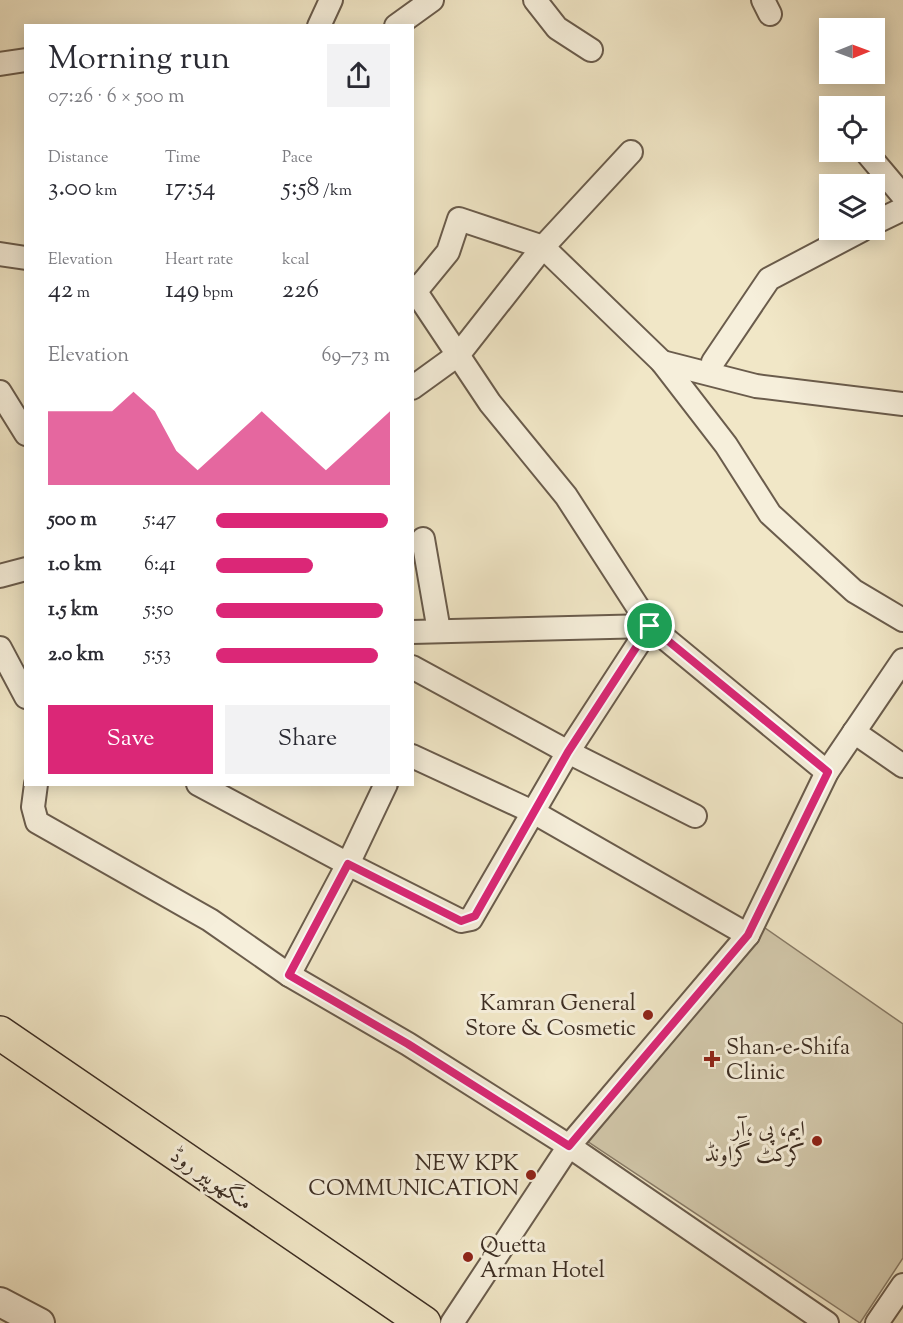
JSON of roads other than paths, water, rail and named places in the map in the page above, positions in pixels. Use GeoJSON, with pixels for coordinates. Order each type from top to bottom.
{"type":"FeatureCollection","features":[{"type":"Feature","properties":{"kind":"main road","name":"منگھوپیر روڈ"},"geometry":{"type":"LineString","coordinates":[[0,1033],[424,1323]]}},
{"type":"Feature","properties":{"kind":"street"},"geometry":{"type":"LineString","coordinates":[[320,24],[331,0]]}},
{"type":"Feature","properties":{"kind":"street"},"geometry":{"type":"LineString","coordinates":[[399,24],[432,0]]}},
{"type":"Feature","properties":{"kind":"street"},"geometry":{"type":"LineString","coordinates":[[535,0],[557,28],[591,50]]}},
{"type":"Feature","properties":{"kind":"street"},"geometry":{"type":"LineString","coordinates":[[0,64],[24,60]]}},
{"type":"Feature","properties":{"kind":"street"},"geometry":{"type":"LineString","coordinates":[[414,387],[459,354],[543,247],[630,152]]}},
{"type":"Feature","properties":{"kind":"street"},"geometry":{"type":"LineString","coordinates":[[874,162],[903,196]]}},
{"type":"Feature","properties":{"kind":"street"},"geometry":{"type":"LineString","coordinates":[[885,218],[903,209]]}},
{"type":"Feature","properties":{"kind":"street"},"geometry":{"type":"LineString","coordinates":[[828,772],[650,626],[566,496],[490,403],[414,289],[440,265],[448,252],[459,219],[543,247],[662,362],[726,445],[770,514],[854,591],[903,620]]}},
{"type":"Feature","properties":{"kind":"street"},"geometry":{"type":"LineString","coordinates":[[713,362],[769,279],[843,240]]}},
{"type":"Feature","properties":{"kind":"street"},"geometry":{"type":"LineString","coordinates":[[0,254],[24,258]]}},
{"type":"Feature","properties":{"kind":"street"},"geometry":{"type":"LineString","coordinates":[[662,362],[756,386],[903,404]]}},
{"type":"Feature","properties":{"kind":"street"},"geometry":{"type":"LineString","coordinates":[[0,392],[24,431]]}},
{"type":"Feature","properties":{"kind":"street"},"geometry":{"type":"LineString","coordinates":[[423,538],[439,631]]}},
{"type":"Feature","properties":{"kind":"street"},"geometry":{"type":"LineString","coordinates":[[0,576],[24,570]]}},
{"type":"Feature","properties":{"kind":"street"},"geometry":{"type":"LineString","coordinates":[[414,632],[650,626]]}},
{"type":"Feature","properties":{"kind":"street"},"geometry":{"type":"LineString","coordinates":[[202,786],[348,864],[466,921],[475,916],[568,752],[650,626]]}},
{"type":"Feature","properties":{"kind":"street"},"geometry":{"type":"LineString","coordinates":[[0,648],[24,694]]}},
{"type":"Feature","properties":{"kind":"street"},"geometry":{"type":"LineString","coordinates":[[452,1323],[569,1146],[748,935],[828,772],[903,660]]}},
{"type":"Feature","properties":{"kind":"street"},"geometry":{"type":"LineString","coordinates":[[414,668],[568,752],[695,816]]}},
{"type":"Feature","properties":{"kind":"street"},"geometry":{"type":"LineString","coordinates":[[854,732],[903,766]]}},
{"type":"Feature","properties":{"kind":"street"},"geometry":{"type":"LineString","coordinates":[[414,757],[534,813],[748,935]]}},
{"type":"Feature","properties":{"kind":"street"},"geometry":{"type":"LineString","coordinates":[[36,786],[33,807],[37,822],[210,920],[289,975],[408,1044],[569,1146],[827,1323]]}},
{"type":"Feature","properties":{"kind":"street"},"geometry":{"type":"LineString","coordinates":[[289,975],[348,864],[385,786]]}},
{"type":"Feature","properties":{"kind":"street"},"geometry":{"type":"LineString","coordinates":[[877,1323],[903,1285]]}},
{"type":"Feature","properties":{"kind":"street"},"geometry":{"type":"LineString","coordinates":[[0,1302],[40,1323]]}},
{"type":"Feature","properties":{"kind":"place","name":"Kamran General Store & Cosmetic"},"geometry":{"type":"Point","coordinates":[648,1015]}},
{"type":"Feature","properties":{"kind":"place","name":"Shan-e-Shifa Clinic"},"geometry":{"type":"Point","coordinates":[712,1059]}},
{"type":"Feature","properties":{"kind":"place","name":"ایم، پی ،آر کرکٹ گراونڈ"},"geometry":{"type":"Point","coordinates":[817,1141]}},
{"type":"Feature","properties":{"kind":"place","name":"NEW KPK COMMUNICATION"},"geometry":{"type":"Point","coordinates":[531,1175]}},
{"type":"Feature","properties":{"kind":"place","name":"Quetta Arman Hotel"},"geometry":{"type":"Point","coordinates":[468,1257]}}]}
